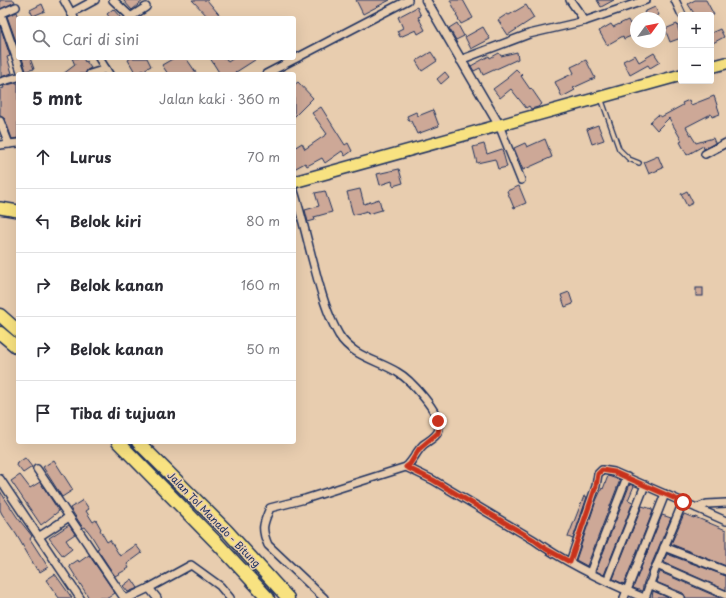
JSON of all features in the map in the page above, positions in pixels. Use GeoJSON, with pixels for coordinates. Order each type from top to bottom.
{"type":"FeatureCollection","features":[{"type":"Feature","properties":{"kind":"highway"},"geometry":{"type":"LineString","coordinates":[[714,66],[726,63]]}},
{"type":"Feature","properties":{"kind":"highway"},"geometry":{"type":"LineString","coordinates":[[296,181],[678,76]]}},
{"type":"Feature","properties":{"kind":"highway"},"geometry":{"type":"LineString","coordinates":[[0,208],[16,211]]}},
{"type":"Feature","properties":{"kind":"highway"},"geometry":{"type":"LineString","coordinates":[[0,315],[16,329]]}},
{"type":"Feature","properties":{"kind":"highway"},"geometry":{"type":"LineString","coordinates":[[0,333],[16,346]]}},
{"type":"Feature","properties":{"kind":"highway","name":"Jalan Tol Manado - Bitung"},"geometry":{"type":"LineString","coordinates":[[120,444],[216,542],[268,598]]}},
{"type":"Feature","properties":{"kind":"highway","name":"Jalan Tol Manado - Bitung"},"geometry":{"type":"LineString","coordinates":[[141,444],[227,531],[288,598]]}},
{"type":"Feature","properties":{"kind":"street"},"geometry":{"type":"LineString","coordinates":[[64,0],[72,16],[95,0]]}},
{"type":"Feature","properties":{"kind":"street"},"geometry":{"type":"LineString","coordinates":[[113,0],[129,16]]}},
{"type":"Feature","properties":{"kind":"street"},"geometry":{"type":"LineString","coordinates":[[296,58],[408,0]]}},
{"type":"Feature","properties":{"kind":"street"},"geometry":{"type":"LineString","coordinates":[[426,0],[499,125],[522,180]]}},
{"type":"Feature","properties":{"kind":"street"},"geometry":{"type":"LineString","coordinates":[[570,0],[585,21]]}},
{"type":"Feature","properties":{"kind":"street"},"geometry":{"type":"LineString","coordinates":[[460,60],[529,34],[585,21],[646,0]]}},
{"type":"Feature","properties":{"kind":"street"},"geometry":{"type":"LineString","coordinates":[[675,0],[681,12]]}},
{"type":"Feature","properties":{"kind":"street"},"geometry":{"type":"LineString","coordinates":[[16,7],[1,14],[16,57]]}},
{"type":"Feature","properties":{"kind":"street"},"geometry":{"type":"LineString","coordinates":[[132,16],[146,7]]}},
{"type":"Feature","properties":{"kind":"street"},"geometry":{"type":"LineString","coordinates":[[17,60],[21,72]]}},
{"type":"Feature","properties":{"kind":"street"},"geometry":{"type":"LineString","coordinates":[[100,60],[107,71]]}},
{"type":"Feature","properties":{"kind":"street"},"geometry":{"type":"LineString","coordinates":[[270,72],[293,60]]}},
{"type":"Feature","properties":{"kind":"street"},"geometry":{"type":"LineString","coordinates":[[0,82],[16,78]]}},
{"type":"Feature","properties":{"kind":"street"},"geometry":{"type":"LineString","coordinates":[[0,121],[9,144]]}},
{"type":"Feature","properties":{"kind":"street"},"geometry":{"type":"LineString","coordinates":[[0,145],[16,143]]}},
{"type":"Feature","properties":{"kind":"street"},"geometry":{"type":"LineString","coordinates":[[705,154],[726,143]]}},
{"type":"Feature","properties":{"kind":"street"},"geometry":{"type":"LineString","coordinates":[[296,197],[323,297],[329,315],[340,337],[350,348],[363,356],[398,372],[406,378],[437,416],[439,428],[438,433],[419,449],[410,464],[406,467],[305,499],[270,508],[264,521],[263,534],[268,545],[324,598]]}},
{"type":"Feature","properties":{"kind":"street"},"geometry":{"type":"LineString","coordinates":[[406,467],[433,480],[534,540],[546,549],[590,573],[644,598],[683,502]]}},
{"type":"Feature","properties":{"kind":"street"},"geometry":{"type":"LineString","coordinates":[[37,469],[124,598]]}},
{"type":"Feature","properties":{"kind":"street"},"geometry":{"type":"LineString","coordinates":[[570,562],[596,486],[598,474],[602,470],[626,477],[726,521]]}},
{"type":"Feature","properties":{"kind":"street"},"geometry":{"type":"LineString","coordinates":[[590,573],[626,477]]}},
{"type":"Feature","properties":{"kind":"street"},"geometry":{"type":"LineString","coordinates":[[0,479],[40,536],[80,598]]}},
{"type":"Feature","properties":{"kind":"street"},"geometry":{"type":"LineString","coordinates":[[607,581],[645,485]]}},
{"type":"Feature","properties":{"kind":"street"},"geometry":{"type":"LineString","coordinates":[[624,598],[665,494]]}},
{"type":"Feature","properties":{"kind":"street"},"geometry":{"type":"LineString","coordinates":[[698,508],[707,504],[726,503]]}},
{"type":"Feature","properties":{"kind":"street"},"geometry":{"type":"LineString","coordinates":[[40,536],[69,517]]}},
{"type":"Feature","properties":{"kind":"street"},"geometry":{"type":"LineString","coordinates":[[664,547],[726,571]]}},
{"type":"Feature","properties":{"kind":"street"},"geometry":{"type":"LineString","coordinates":[[128,598],[192,565],[220,586],[230,598]]}},
{"type":"Feature","properties":{"kind":"street"},"geometry":{"type":"LineString","coordinates":[[657,565],[726,595]]}},
{"type":"Feature","properties":{"kind":"street"},"geometry":{"type":"LineString","coordinates":[[649,584],[682,598]]}},
{"type":"Feature","properties":{"kind":"street"},"geometry":{"type":"LineString","coordinates":[[149,588],[158,598]]}},
{"type":"Feature","properties":{"kind":"lane"},"geometry":{"type":"LineString","coordinates":[[600,98],[619,149],[629,159],[639,163]]}},
{"type":"Feature","properties":{"kind":"building"},"geometry":{"type":"Polygon","coordinates":[[[0,0],[14,0],[15,2],[0,9],[0,0]]]}},
{"type":"Feature","properties":{"kind":"building"},"geometry":{"type":"Polygon","coordinates":[[[123,0],[144,0],[132,10],[123,0]]]}},
{"type":"Feature","properties":{"kind":"building"},"geometry":{"type":"Polygon","coordinates":[[[192,0],[207,0],[220,16],[207,16],[192,0]]]}},
{"type":"Feature","properties":{"kind":"building"},"geometry":{"type":"Polygon","coordinates":[[[356,0],[390,0],[363,14],[356,0]]]}},
{"type":"Feature","properties":{"kind":"building"},"geometry":{"type":"Polygon","coordinates":[[[450,0],[463,0],[473,18],[461,24],[450,0]]]}},
{"type":"Feature","properties":{"kind":"building"},"geometry":{"type":"Polygon","coordinates":[[[597,0],[614,0],[601,7],[597,0]]]}},
{"type":"Feature","properties":{"kind":"building"},"geometry":{"type":"Polygon","coordinates":[[[695,0],[706,0],[712,12],[693,12],[688,4],[695,0]]]}},
{"type":"Feature","properties":{"kind":"building"},"geometry":{"type":"Polygon","coordinates":[[[42,4],[45,11],[33,16],[30,10],[42,4]]]}},
{"type":"Feature","properties":{"kind":"building"},"geometry":{"type":"Polygon","coordinates":[[[526,5],[534,18],[508,35],[498,20],[526,5]]]}},
{"type":"Feature","properties":{"kind":"building"},"geometry":{"type":"Polygon","coordinates":[[[417,7],[421,16],[418,17],[425,30],[418,34],[416,30],[400,37],[397,31],[403,28],[398,17],[417,7]]]}},
{"type":"Feature","properties":{"kind":"building"},"geometry":{"type":"Polygon","coordinates":[[[655,7],[658,12],[644,12],[655,7]]]}},
{"type":"Feature","properties":{"kind":"building"},"geometry":{"type":"Polygon","coordinates":[[[113,9],[119,16],[108,16],[107,14],[113,9]]]}},
{"type":"Feature","properties":{"kind":"building"},"geometry":{"type":"Polygon","coordinates":[[[17,12],[18,16],[16,16],[16,41],[7,16],[17,12]]]}},
{"type":"Feature","properties":{"kind":"building"},"geometry":{"type":"Polygon","coordinates":[[[628,20],[630,24],[630,36],[624,39],[623,36],[607,45],[599,31],[611,24],[613,27],[628,20]]]}},
{"type":"Feature","properties":{"kind":"building"},"geometry":{"type":"Polygon","coordinates":[[[457,23],[464,36],[456,40],[449,28],[457,23]]]}},
{"type":"Feature","properties":{"kind":"building"},"geometry":{"type":"Polygon","coordinates":[[[677,24],[678,39],[670,42],[666,29],[677,24]]]}},
{"type":"Feature","properties":{"kind":"building"},"geometry":{"type":"Polygon","coordinates":[[[0,26],[10,56],[7,57],[12,73],[1,77],[0,26]]]}},
{"type":"Feature","properties":{"kind":"building"},"geometry":{"type":"Polygon","coordinates":[[[483,27],[490,39],[471,49],[465,37],[483,27]]]}},
{"type":"Feature","properties":{"kind":"building"},"geometry":{"type":"Polygon","coordinates":[[[720,29],[724,37],[714,42],[714,32],[720,29]]]}},
{"type":"Feature","properties":{"kind":"building"},"geometry":{"type":"Polygon","coordinates":[[[431,52],[437,61],[422,71],[416,61],[431,52]]]}},
{"type":"Feature","properties":{"kind":"building"},"geometry":{"type":"Polygon","coordinates":[[[517,52],[518,59],[483,75],[480,68],[474,71],[471,66],[489,56],[490,58],[499,53],[501,56],[517,52]]]}},
{"type":"Feature","properties":{"kind":"building"},"geometry":{"type":"Polygon","coordinates":[[[654,53],[660,62],[650,68],[648,65],[630,75],[623,61],[635,55],[639,62],[654,53]]]}},
{"type":"Feature","properties":{"kind":"building"},"geometry":{"type":"Polygon","coordinates":[[[23,60],[31,60],[34,69],[26,71],[23,60]]]}},
{"type":"Feature","properties":{"kind":"building"},"geometry":{"type":"Polygon","coordinates":[[[73,60],[84,60],[91,68],[86,72],[66,72],[75,65],[73,60]]]}},
{"type":"Feature","properties":{"kind":"building"},"geometry":{"type":"Polygon","coordinates":[[[128,60],[148,60],[151,66],[140,72],[135,72],[128,60]]]}},
{"type":"Feature","properties":{"kind":"building"},"geometry":{"type":"Polygon","coordinates":[[[171,60],[187,60],[196,72],[167,72],[162,65],[171,60]]]}},
{"type":"Feature","properties":{"kind":"building"},"geometry":{"type":"Polygon","coordinates":[[[211,60],[227,60],[228,62],[231,60],[255,60],[236,72],[219,72],[211,60]]]}},
{"type":"Feature","properties":{"kind":"building"},"geometry":{"type":"Polygon","coordinates":[[[586,60],[595,78],[573,88],[575,90],[562,97],[555,82],[574,73],[571,67],[586,60]]]}},
{"type":"Feature","properties":{"kind":"building"},"geometry":{"type":"Polygon","coordinates":[[[516,69],[522,75],[521,76],[542,104],[538,107],[531,109],[529,106],[526,108],[511,89],[500,98],[493,89],[508,78],[507,77],[516,69]]]}},
{"type":"Feature","properties":{"kind":"building"},"geometry":{"type":"Polygon","coordinates":[[[445,72],[449,77],[441,84],[437,79],[445,72]]]}},
{"type":"Feature","properties":{"kind":"building"},"geometry":{"type":"Polygon","coordinates":[[[298,82],[313,98],[296,115],[296,84],[298,82]]]}},
{"type":"Feature","properties":{"kind":"building"},"geometry":{"type":"Polygon","coordinates":[[[16,83],[16,138],[12,139],[5,119],[0,114],[0,89],[4,88],[3,86],[16,83]]]}},
{"type":"Feature","properties":{"kind":"building"},"geometry":{"type":"Polygon","coordinates":[[[714,96],[720,114],[712,117],[711,114],[686,127],[696,143],[713,138],[715,143],[704,149],[703,146],[687,155],[680,142],[682,141],[669,118],[657,130],[650,122],[658,115],[661,117],[689,100],[691,105],[714,96]]]}},
{"type":"Feature","properties":{"kind":"building"},"geometry":{"type":"Polygon","coordinates":[[[321,107],[345,145],[348,143],[352,151],[345,156],[342,151],[325,163],[322,158],[307,166],[305,163],[296,168],[296,147],[302,143],[305,149],[327,134],[312,113],[321,107]]]}},
{"type":"Feature","properties":{"kind":"building"},"geometry":{"type":"Polygon","coordinates":[[[433,110],[439,126],[417,134],[407,116],[416,112],[418,116],[433,110]]]}},
{"type":"Feature","properties":{"kind":"building"},"geometry":{"type":"Polygon","coordinates":[[[598,125],[604,140],[592,144],[587,129],[598,125]]]}},
{"type":"Feature","properties":{"kind":"building"},"geometry":{"type":"Polygon","coordinates":[[[545,139],[552,157],[523,170],[514,148],[525,143],[527,147],[545,139]]]}},
{"type":"Feature","properties":{"kind":"building"},"geometry":{"type":"Polygon","coordinates":[[[484,144],[487,154],[502,149],[507,167],[498,169],[495,159],[477,163],[473,147],[484,144]]]}},
{"type":"Feature","properties":{"kind":"building"},"geometry":{"type":"Polygon","coordinates":[[[658,156],[663,168],[649,174],[644,162],[658,156]]]}},
{"type":"Feature","properties":{"kind":"building"},"geometry":{"type":"Polygon","coordinates":[[[399,169],[403,183],[393,186],[392,181],[380,185],[377,174],[399,169]]]}},
{"type":"Feature","properties":{"kind":"building"},"geometry":{"type":"Polygon","coordinates":[[[519,186],[526,203],[514,208],[507,191],[519,186]]]}},
{"type":"Feature","properties":{"kind":"building"},"geometry":{"type":"Polygon","coordinates":[[[360,189],[364,204],[379,199],[382,210],[368,214],[367,211],[353,215],[347,192],[360,189]]]}},
{"type":"Feature","properties":{"kind":"building"},"geometry":{"type":"Polygon","coordinates":[[[325,191],[332,212],[314,217],[315,220],[308,222],[305,210],[319,206],[315,193],[325,191]]]}},
{"type":"Feature","properties":{"kind":"building"},"geometry":{"type":"Polygon","coordinates":[[[687,191],[693,203],[687,206],[681,194],[687,191]]]}},
{"type":"Feature","properties":{"kind":"building"},"geometry":{"type":"Polygon","coordinates":[[[696,288],[703,288],[703,296],[696,296],[696,288]]]}},
{"type":"Feature","properties":{"kind":"building"},"geometry":{"type":"Polygon","coordinates":[[[569,292],[573,304],[565,307],[561,295],[569,292]]]}},
{"type":"Feature","properties":{"kind":"building"},"geometry":{"type":"Polygon","coordinates":[[[25,458],[32,467],[23,473],[16,464],[25,458]]]}},
{"type":"Feature","properties":{"kind":"building"},"geometry":{"type":"Polygon","coordinates":[[[54,460],[73,490],[62,497],[43,467],[54,460]]]}},
{"type":"Feature","properties":{"kind":"building"},"geometry":{"type":"Polygon","coordinates":[[[20,475],[30,488],[40,482],[59,511],[41,525],[11,481],[20,475]]]}},
{"type":"Feature","properties":{"kind":"building"},"geometry":{"type":"Polygon","coordinates":[[[608,476],[620,480],[587,566],[576,560],[596,501],[608,476]]]}},
{"type":"Feature","properties":{"kind":"building"},"geometry":{"type":"Polygon","coordinates":[[[630,484],[634,486],[628,500],[633,502],[604,575],[596,571],[630,484]]]}},
{"type":"Feature","properties":{"kind":"building"},"geometry":{"type":"Polygon","coordinates":[[[0,491],[17,517],[32,536],[30,539],[48,567],[40,572],[38,569],[37,570],[0,510],[0,491]]]}},
{"type":"Feature","properties":{"kind":"building"},"geometry":{"type":"Polygon","coordinates":[[[584,496],[587,497],[573,539],[568,537],[584,496]]]}},
{"type":"Feature","properties":{"kind":"building"},"geometry":{"type":"Polygon","coordinates":[[[83,500],[89,509],[86,511],[93,522],[96,520],[107,542],[110,540],[120,556],[136,545],[142,553],[127,564],[129,568],[115,576],[97,549],[99,548],[91,535],[85,527],[83,528],[70,508],[83,500]]]}},
{"type":"Feature","properties":{"kind":"building"},"geometry":{"type":"Polygon","coordinates":[[[642,506],[652,509],[653,511],[624,584],[613,579],[642,506]]]}},
{"type":"Feature","properties":{"kind":"building"},"geometry":{"type":"Polygon","coordinates":[[[684,514],[726,530],[726,566],[671,544],[684,514]]]}},
{"type":"Feature","properties":{"kind":"building"},"geometry":{"type":"Polygon","coordinates":[[[662,515],[671,518],[644,582],[642,591],[633,588],[662,515]]]}},
{"type":"Feature","properties":{"kind":"building"},"geometry":{"type":"Polygon","coordinates":[[[69,525],[75,534],[66,540],[72,549],[63,556],[49,538],[69,525]]]}},
{"type":"Feature","properties":{"kind":"building"},"geometry":{"type":"Polygon","coordinates":[[[667,554],[726,576],[726,590],[663,562],[667,554]]]}},
{"type":"Feature","properties":{"kind":"building"},"geometry":{"type":"Polygon","coordinates":[[[89,555],[115,593],[108,598],[89,598],[69,566],[78,560],[79,562],[89,555]]]}},
{"type":"Feature","properties":{"kind":"building"},"geometry":{"type":"Polygon","coordinates":[[[660,572],[720,598],[686,598],[683,593],[656,582],[660,572]]]}},
{"type":"Feature","properties":{"kind":"building"},"geometry":{"type":"Polygon","coordinates":[[[55,574],[72,598],[59,598],[46,580],[55,574]]]}},
{"type":"Feature","properties":{"kind":"building"},"geometry":{"type":"Polygon","coordinates":[[[132,579],[138,588],[128,592],[123,586],[132,579]]]}},
{"type":"Feature","properties":{"kind":"building"},"geometry":{"type":"Polygon","coordinates":[[[653,591],[669,598],[652,598],[653,591]]]}},
{"type":"Feature","properties":{"kind":"route"},"geometry":{"type":"LineString","coordinates":[[438,421],[438,433],[419,449],[410,464],[406,467],[433,480],[570,562],[600,471],[606,470],[614,472],[683,502]]}}]}
